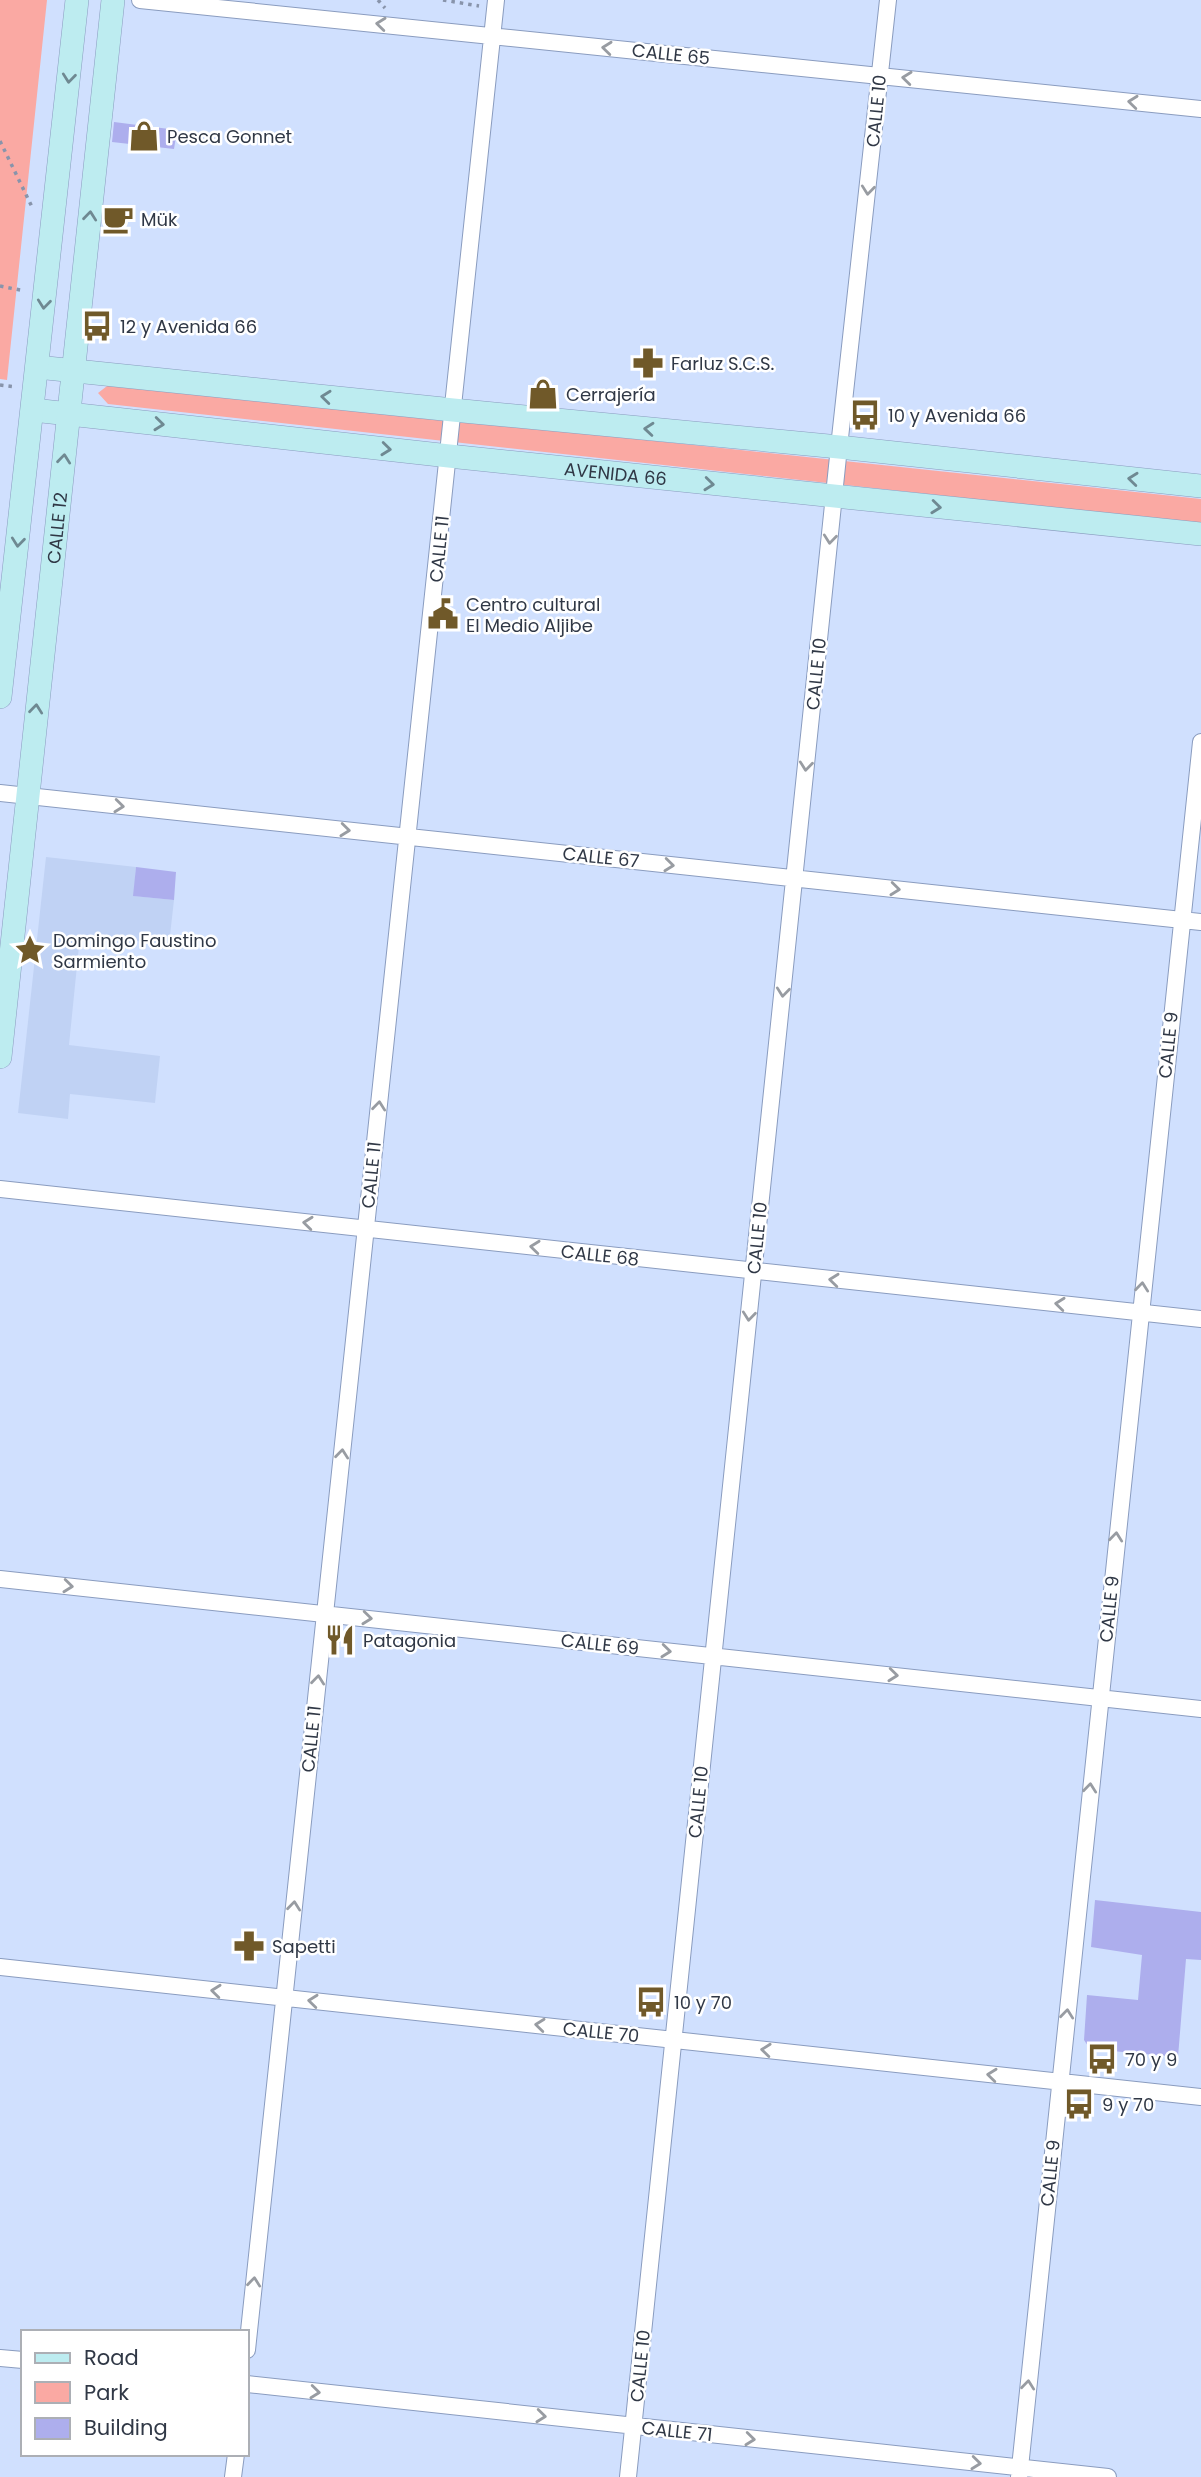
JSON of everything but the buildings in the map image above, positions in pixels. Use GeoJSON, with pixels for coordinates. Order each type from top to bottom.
{"type":"FeatureCollection","features":[{"type":"Feature","properties":{"kind":"main road","name":"CALLE 12"},"geometry":{"type":"LineString","coordinates":[[0,697],[77,0]]}},
{"type":"Feature","properties":{"kind":"main road","name":"CALLE 12"},"geometry":{"type":"LineString","coordinates":[[0,1057],[113,0]]}},
{"type":"Feature","properties":{"kind":"main road"},"geometry":{"type":"LineString","coordinates":[[37,367],[1201,486]]}},
{"type":"Feature","properties":{"kind":"main road","name":"AVENIDA 66"},"geometry":{"type":"LineString","coordinates":[[33,410],[1201,534]]}},
{"type":"Feature","properties":{"kind":"street","name":"CALLE 65"},"geometry":{"type":"LineString","coordinates":[[140,0],[1201,108]]}},
{"type":"Feature","properties":{"kind":"street","name":"CALLE 11"},"geometry":{"type":"LineString","coordinates":[[248,2340],[496,0]]}},
{"type":"Feature","properties":{"kind":"street","name":"CALLE 10"},"geometry":{"type":"LineString","coordinates":[[628,2477],[888,0]]}},
{"type":"Feature","properties":{"kind":"street","name":"CALLE 9"},"geometry":{"type":"LineString","coordinates":[[1019,2472],[1201,741]]}},
{"type":"Feature","properties":{"kind":"street","name":"CALLE 67"},"geometry":{"type":"LineString","coordinates":[[0,793],[1201,922]]}},
{"type":"Feature","properties":{"kind":"street","name":"CALLE 68"},"geometry":{"type":"LineString","coordinates":[[0,1189],[1201,1319]]}},
{"type":"Feature","properties":{"kind":"street","name":"CALLE 69"},"geometry":{"type":"LineString","coordinates":[[0,1578],[1201,1709]]}},
{"type":"Feature","properties":{"kind":"street","name":"CALLE 70"},"geometry":{"type":"LineString","coordinates":[[0,1967],[1201,2097]]}},
{"type":"Feature","properties":{"kind":"street"},"geometry":{"type":"LineString","coordinates":[[0,2358],[21,2360]]}},
{"type":"Feature","properties":{"kind":"street","name":"CALLE 71"},"geometry":{"type":"LineString","coordinates":[[248,2384],[1019,2472],[1108,2477]]}},
{"type":"Feature","properties":{"kind":"street"},"geometry":{"type":"LineString","coordinates":[[233,2477],[236,2456]]}},
{"type":"Feature","properties":{"kind":"path"},"geometry":{"type":"LineString","coordinates":[[443,0],[479,6],[480,0]]}},
{"type":"Feature","properties":{"kind":"path"},"geometry":{"type":"LineString","coordinates":[[0,141],[33,211]]}},
{"type":"Feature","properties":{"kind":"path"},"geometry":{"type":"LineString","coordinates":[[0,385],[18,387]]}},
{"type":"Feature","properties":{"kind":"shaded area"},"geometry":{"type":"Polygon","coordinates":[[[46,857],[136,867],[134,896],[174,900],[169,944],[80,936],[69,1045],[160,1056],[155,1103],[70,1094],[68,1119],[18,1113],[46,857]]]}},
{"type":"Feature","properties":{"kind":"green space"},"geometry":{"type":"Polygon","coordinates":[[[0,0],[47,0],[7,380],[0,379],[0,0]]]}},
{"type":"Feature","properties":{"kind":"green space"},"geometry":{"type":"Polygon","coordinates":[[[111,383],[1201,499],[1201,524],[108,404],[98,393],[111,383]]]}},
{"type":"Feature","properties":{"kind":"place","name":"Pesca Gonnet"},"geometry":{"type":"Point","coordinates":[144,136]}},
{"type":"Feature","properties":{"kind":"place","name":"Mük"},"geometry":{"type":"Point","coordinates":[118,219]}},
{"type":"Feature","properties":{"kind":"place","name":"12 y Avenida 66"},"geometry":{"type":"Point","coordinates":[97,326]}},
{"type":"Feature","properties":{"kind":"place","name":"Farluz S.C.S."},"geometry":{"type":"Point","coordinates":[648,363]}},
{"type":"Feature","properties":{"kind":"place","name":"Cerrajería"},"geometry":{"type":"Point","coordinates":[543,394]}},
{"type":"Feature","properties":{"kind":"place","name":"10 y Avenida 66"},"geometry":{"type":"Point","coordinates":[865,415]}},
{"type":"Feature","properties":{"kind":"place","name":"Centro cultural El Medio Aljibe"},"geometry":{"type":"Point","coordinates":[443,614]}},
{"type":"Feature","properties":{"kind":"place","name":"Domingo Faustino Sarmiento"},"geometry":{"type":"Point","coordinates":[30,950]}},
{"type":"Feature","properties":{"kind":"place","name":"Patagonia"},"geometry":{"type":"Point","coordinates":[340,1640]}},
{"type":"Feature","properties":{"kind":"place","name":"Sapetti"},"geometry":{"type":"Point","coordinates":[249,1946]}},
{"type":"Feature","properties":{"kind":"place","name":"10 y 70"},"geometry":{"type":"Point","coordinates":[651,2002]}},
{"type":"Feature","properties":{"kind":"place","name":"70 y 9"},"geometry":{"type":"Point","coordinates":[1102,2059]}},
{"type":"Feature","properties":{"kind":"place","name":"9 y 70"},"geometry":{"type":"Point","coordinates":[1079,2104]}}]}
